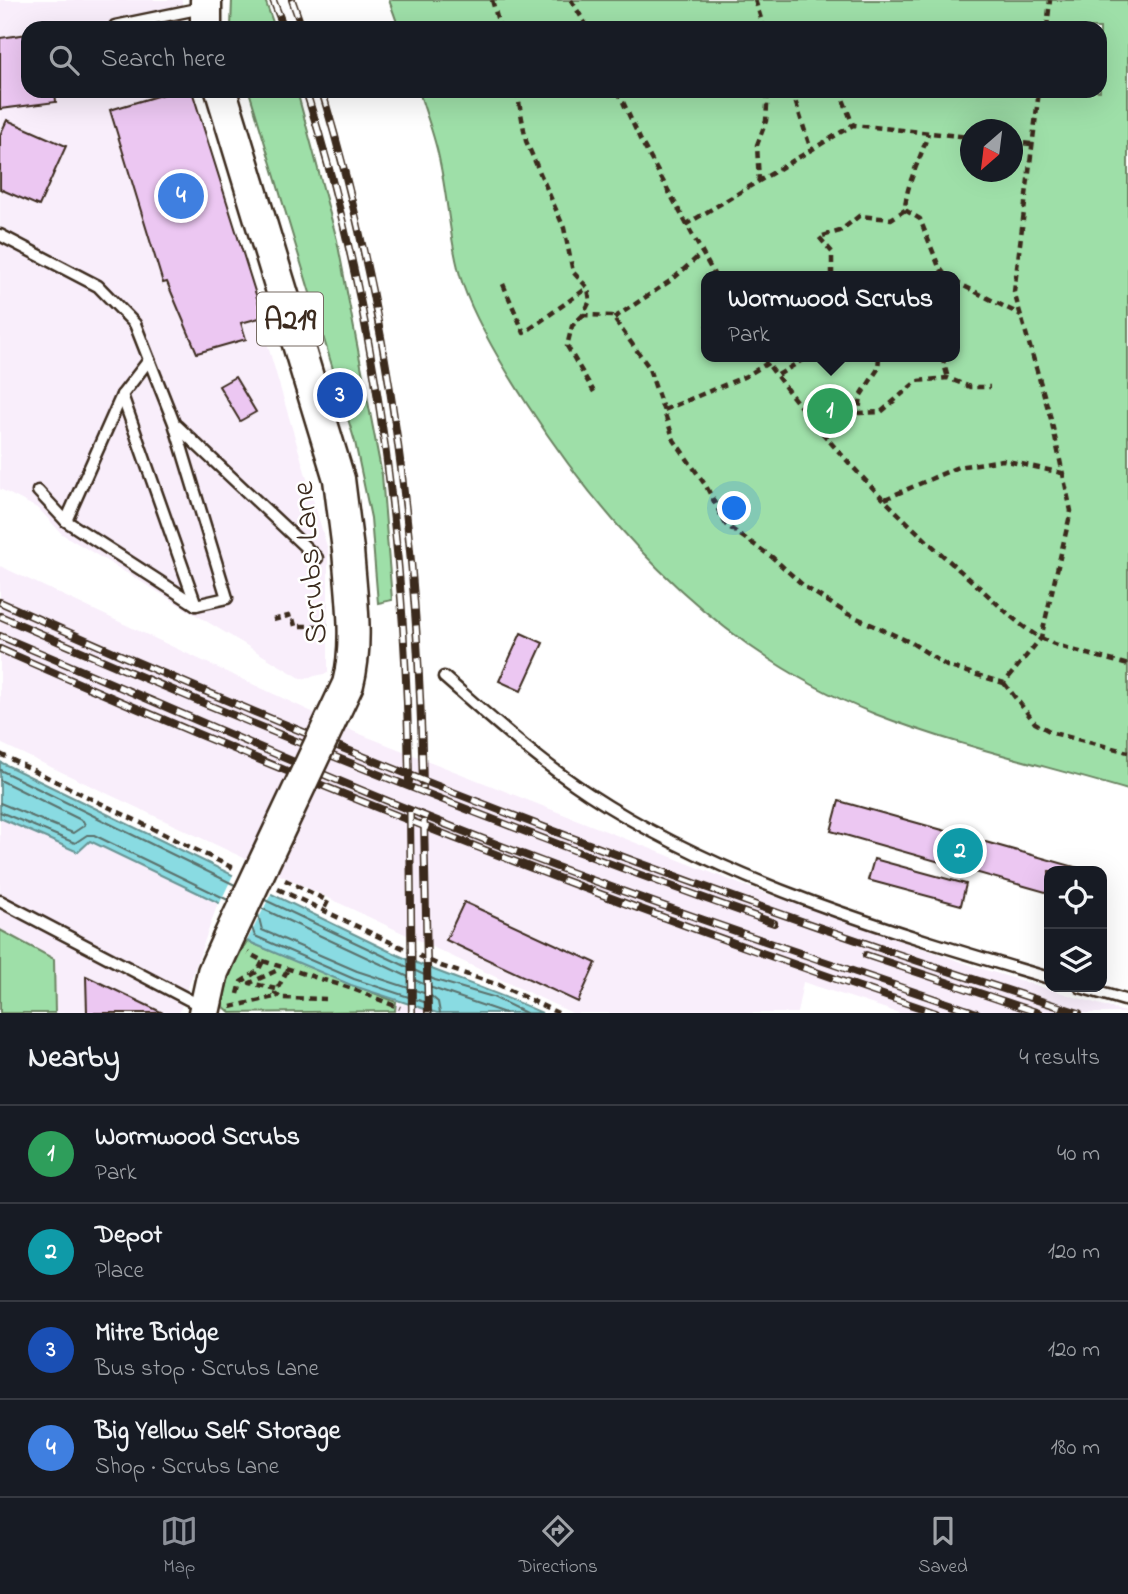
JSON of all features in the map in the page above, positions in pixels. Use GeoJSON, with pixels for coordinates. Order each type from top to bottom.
{"type":"FeatureCollection","features":[{"type":"Feature","properties":{"kind":"main road","name":"Scrubs Lane"},"geometry":{"type":"LineString","coordinates":[[214,1008],[218,961],[348,684],[352,642],[348,550],[339,479],[223,98]]}},
{"type":"Feature","properties":{"kind":"lane"},"geometry":{"type":"LineString","coordinates":[[148,21],[206,12]]}},
{"type":"Feature","properties":{"kind":"lane"},"geometry":{"type":"LineString","coordinates":[[0,235],[98,286],[135,324],[174,423],[228,598],[196,605],[66,521],[38,491]]}},
{"type":"Feature","properties":{"kind":"lane"},"geometry":{"type":"LineString","coordinates":[[66,521],[122,395],[149,360]]}},
{"type":"Feature","properties":{"kind":"lane"},"geometry":{"type":"LineString","coordinates":[[122,395],[196,605]]}},
{"type":"Feature","properties":{"kind":"lane"},"geometry":{"type":"LineString","coordinates":[[174,423],[317,558]]}},
{"type":"Feature","properties":{"kind":"lane"},"geometry":{"type":"LineString","coordinates":[[444,677],[523,745],[589,794],[755,881],[1044,976]]}},
{"type":"Feature","properties":{"kind":"lane"},"geometry":{"type":"LineString","coordinates":[[0,901],[214,1008]]}},
{"type":"Feature","properties":{"kind":"lane"},"geometry":{"type":"LineString","coordinates":[[1097,992],[1128,1001]]}},
{"type":"Feature","properties":{"kind":"path"},"geometry":{"type":"LineString","coordinates":[[492,0],[498,21]]}},
{"type":"Feature","properties":{"kind":"path"},"geometry":{"type":"LineString","coordinates":[[571,0],[584,21]]}},
{"type":"Feature","properties":{"kind":"path"},"geometry":{"type":"LineString","coordinates":[[755,0],[762,21]]}},
{"type":"Feature","properties":{"kind":"path"},"geometry":{"type":"LineString","coordinates":[[1048,21],[1050,0]]}},
{"type":"Feature","properties":{"kind":"path"},"geometry":{"type":"LineString","coordinates":[[518,98],[526,141],[564,228],[573,272],[588,288],[590,301],[583,315],[572,326],[566,346],[594,392]]}},
{"type":"Feature","properties":{"kind":"path"},"geometry":{"type":"LineString","coordinates":[[622,98],[685,225],[712,271]]}},
{"type":"Feature","properties":{"kind":"path"},"geometry":{"type":"LineString","coordinates":[[759,182],[757,145],[766,121],[768,98]]}},
{"type":"Feature","properties":{"kind":"path"},"geometry":{"type":"LineString","coordinates":[[794,98],[811,150]]}},
{"type":"Feature","properties":{"kind":"path"},"geometry":{"type":"LineString","coordinates":[[843,98],[853,125]]}},
{"type":"Feature","properties":{"kind":"path"},"geometry":{"type":"LineString","coordinates":[[1003,683],[1041,638],[1071,511],[1051,418],[1014,292],[1038,98]]}},
{"type":"Feature","properties":{"kind":"path"},"geometry":{"type":"LineString","coordinates":[[685,225],[853,125],[960,137]]}},
{"type":"Feature","properties":{"kind":"path"},"geometry":{"type":"LineString","coordinates":[[832,271],[832,252],[819,237],[839,231],[859,216],[891,219],[905,210],[909,181],[916,170],[928,133]]}},
{"type":"Feature","properties":{"kind":"path"},"geometry":{"type":"LineString","coordinates":[[1023,143],[1032,144]]}},
{"type":"Feature","properties":{"kind":"path"},"geometry":{"type":"LineString","coordinates":[[905,210],[920,219],[942,271]]}},
{"type":"Feature","properties":{"kind":"path"},"geometry":{"type":"LineString","coordinates":[[583,315],[614,318],[673,279],[702,253]]}},
{"type":"Feature","properties":{"kind":"path"},"geometry":{"type":"LineString","coordinates":[[503,284],[524,333],[588,288]]}},
{"type":"Feature","properties":{"kind":"path"},"geometry":{"type":"LineString","coordinates":[[960,284],[1021,315]]}},
{"type":"Feature","properties":{"kind":"path"},"geometry":{"type":"LineString","coordinates":[[614,318],[648,366],[674,440],[706,486],[726,525],[772,556],[805,587],[848,614],[912,643],[947,666],[1003,683],[1035,723],[1053,733],[1128,752]]}},
{"type":"Feature","properties":{"kind":"path"},"geometry":{"type":"LineString","coordinates":[[664,410],[746,376],[768,362],[812,419],[941,555],[1041,638],[1128,665]]}},
{"type":"Feature","properties":{"kind":"path"},"geometry":{"type":"LineString","coordinates":[[778,375],[801,362]]}},
{"type":"Feature","properties":{"kind":"path"},"geometry":{"type":"LineString","coordinates":[[878,362],[878,369],[860,395],[859,413],[881,412],[918,381],[948,378],[970,387],[990,387]]}},
{"type":"Feature","properties":{"kind":"path"},"geometry":{"type":"LineString","coordinates":[[943,362],[948,378]]}},
{"type":"Feature","properties":{"kind":"path"},"geometry":{"type":"LineString","coordinates":[[885,499],[958,467],[1003,460],[1062,473]]}},
{"type":"Feature","properties":{"kind":"path"},"geometry":{"type":"LineString","coordinates":[[273,620],[292,615],[295,626],[328,626]]}},
{"type":"Feature","properties":{"kind":"path"},"geometry":{"type":"LineString","coordinates":[[285,880],[328,901],[323,911]]}},
{"type":"Feature","properties":{"kind":"path"},"geometry":{"type":"LineString","coordinates":[[255,956],[262,962],[353,989],[400,1008]]}},
{"type":"Feature","properties":{"kind":"path"},"geometry":{"type":"LineString","coordinates":[[214,1008],[241,982],[258,971],[262,962]]}},
{"type":"Feature","properties":{"kind":"path"},"geometry":{"type":"LineString","coordinates":[[250,965],[262,962]]}},
{"type":"Feature","properties":{"kind":"path"},"geometry":{"type":"LineString","coordinates":[[278,996],[276,989],[284,969]]}},
{"type":"Feature","properties":{"kind":"path"},"geometry":{"type":"LineString","coordinates":[[276,989],[250,983],[284,969]]}},
{"type":"Feature","properties":{"kind":"path"},"geometry":{"type":"LineString","coordinates":[[214,1008],[278,996],[326,999]]}},
{"type":"Feature","properties":{"kind":"shaded area"},"geometry":{"type":"Polygon","coordinates":[[[0,0],[182,0],[183,21],[21,21],[21,98],[195,98],[328,550],[328,673],[302,679],[62,534],[39,509],[0,489],[0,0]]]}},
{"type":"Feature","properties":{"kind":"shaded area"},"geometry":{"type":"Polygon","coordinates":[[[0,566],[355,732],[745,886],[979,968],[1044,988],[1044,992],[1058,992],[1128,1013],[899,1013],[803,982],[797,1013],[572,1013],[0,743],[0,566]]]}},
{"type":"Feature","properties":{"kind":"shaded area"},"geometry":{"type":"Polygon","coordinates":[[[0,818],[77,852],[90,841],[218,903],[179,1013],[56,1013],[54,959],[0,930],[0,818]]]}},
{"type":"Feature","properties":{"kind":"shaded area"},"geometry":{"type":"Polygon","coordinates":[[[396,1002],[437,1013],[395,1013],[396,1002]]]}},
{"type":"Feature","properties":{"kind":"green space"},"geometry":{"type":"Polygon","coordinates":[[[232,0],[265,0],[272,21],[231,21],[232,0]]]}},
{"type":"Feature","properties":{"kind":"green space"},"geometry":{"type":"Polygon","coordinates":[[[389,0],[1128,0],[1128,790],[969,746],[875,714],[821,689],[770,659],[722,625],[677,586],[635,545],[560,453],[518,391],[483,330],[459,272],[438,154],[421,98],[1107,98],[1107,21],[396,21],[389,0]]]}},
{"type":"Feature","properties":{"kind":"green space"},"geometry":{"type":"Polygon","coordinates":[[[251,98],[299,98],[337,240],[382,475],[392,600],[378,603],[371,518],[355,442],[251,98]]]}},
{"type":"Feature","properties":{"kind":"green space"},"geometry":{"type":"Polygon","coordinates":[[[0,930],[54,959],[55,1013],[0,1013],[0,930]]]}},
{"type":"Feature","properties":{"kind":"green space"},"geometry":{"type":"Polygon","coordinates":[[[247,941],[396,1002],[395,1011],[231,1013],[223,1006],[226,988],[247,941]]]}},
{"type":"Feature","properties":{"kind":"water"},"geometry":{"type":"Polygon","coordinates":[[[0,762],[391,952],[542,1013],[437,1013],[351,985],[247,941],[242,914],[90,841],[78,852],[0,818],[0,762]]]}},
{"type":"Feature","properties":{"kind":"pier"},"geometry":{"type":"Polygon","coordinates":[[[234,873],[272,892],[247,941],[243,939],[239,917],[218,907],[234,873]]]}},
{"type":"Feature","properties":{"kind":"building"},"geometry":{"type":"Polygon","coordinates":[[[21,35],[21,98],[56,98],[56,102],[0,109],[0,38],[21,35]]]}},
{"type":"Feature","properties":{"kind":"building"},"geometry":{"type":"Polygon","coordinates":[[[150,98],[194,98],[263,317],[241,323],[246,339],[197,353],[167,282],[163,283],[110,110],[150,98]]]}},
{"type":"Feature","properties":{"kind":"building"},"geometry":{"type":"Polygon","coordinates":[[[7,120],[66,146],[39,206],[0,189],[0,135],[7,120]]]}},
{"type":"Feature","properties":{"kind":"building"},"geometry":{"type":"Polygon","coordinates":[[[235,377],[256,412],[240,421],[219,386],[235,377]]]}},
{"type":"Feature","properties":{"kind":"building"},"geometry":{"type":"Polygon","coordinates":[[[521,633],[543,643],[521,691],[499,681],[521,633]]]}},
{"type":"Feature","properties":{"kind":"building"},"geometry":{"type":"Polygon","coordinates":[[[839,801],[1071,866],[1044,866],[1044,892],[831,831],[839,801]]]}},
{"type":"Feature","properties":{"kind":"building"},"geometry":{"type":"Polygon","coordinates":[[[874,859],[966,884],[961,905],[868,880],[874,859]]]}},
{"type":"Feature","properties":{"kind":"building"},"geometry":{"type":"Polygon","coordinates":[[[464,902],[596,963],[578,1002],[446,940],[464,902]]]}},
{"type":"Feature","properties":{"kind":"building"},"geometry":{"type":"Polygon","coordinates":[[[86,976],[163,1013],[87,1013],[86,976]]]}},
{"type":"Feature","properties":{"kind":"railway"},"geometry":{"type":"LineString","coordinates":[[273,0],[281,21]]}},
{"type":"Feature","properties":{"kind":"railway"},"geometry":{"type":"LineString","coordinates":[[292,0],[300,21]]}},
{"type":"Feature","properties":{"kind":"railway"},"geometry":{"type":"LineString","coordinates":[[308,98],[352,260],[383,432],[402,606],[409,781]]}},
{"type":"Feature","properties":{"kind":"railway"},"geometry":{"type":"LineString","coordinates":[[324,98],[367,264],[397,436],[415,609],[423,788]]}},
{"type":"Feature","properties":{"kind":"railway"},"geometry":{"type":"LineString","coordinates":[[0,602],[265,716],[534,823],[805,922],[1079,1013]]}},
{"type":"Feature","properties":{"kind":"railway"},"geometry":{"type":"LineString","coordinates":[[0,616],[384,777],[578,852],[774,923]]}},
{"type":"Feature","properties":{"kind":"railway"},"geometry":{"type":"LineString","coordinates":[[0,636],[295,762],[535,859],[977,1013]]}},
{"type":"Feature","properties":{"kind":"railway"},"geometry":{"type":"LineString","coordinates":[[0,649],[231,748],[464,842],[699,930],[936,1013]]}},
{"type":"Feature","properties":{"kind":"railway"},"geometry":{"type":"LineString","coordinates":[[410,812],[412,1013]]}},
{"type":"Feature","properties":{"kind":"railway"},"geometry":{"type":"LineString","coordinates":[[424,820],[428,1013]]}},
{"type":"Feature","properties":{"kind":"railway"},"geometry":{"type":"LineString","coordinates":[[866,955],[1039,1013]]}},
{"type":"Feature","properties":{"kind":"place","name":"Big Yellow Self Storage"},"geometry":{"type":"Point","coordinates":[181,196]}},
{"type":"Feature","properties":{"kind":"place","name":"Mitre Bridge"},"geometry":{"type":"Point","coordinates":[340,395]}},
{"type":"Feature","properties":{"kind":"place","name":"Wormwood Scrubs"},"geometry":{"type":"Point","coordinates":[830,411]}},
{"type":"Feature","properties":{"kind":"place","name":"Depot"},"geometry":{"type":"Point","coordinates":[960,851]}}]}
